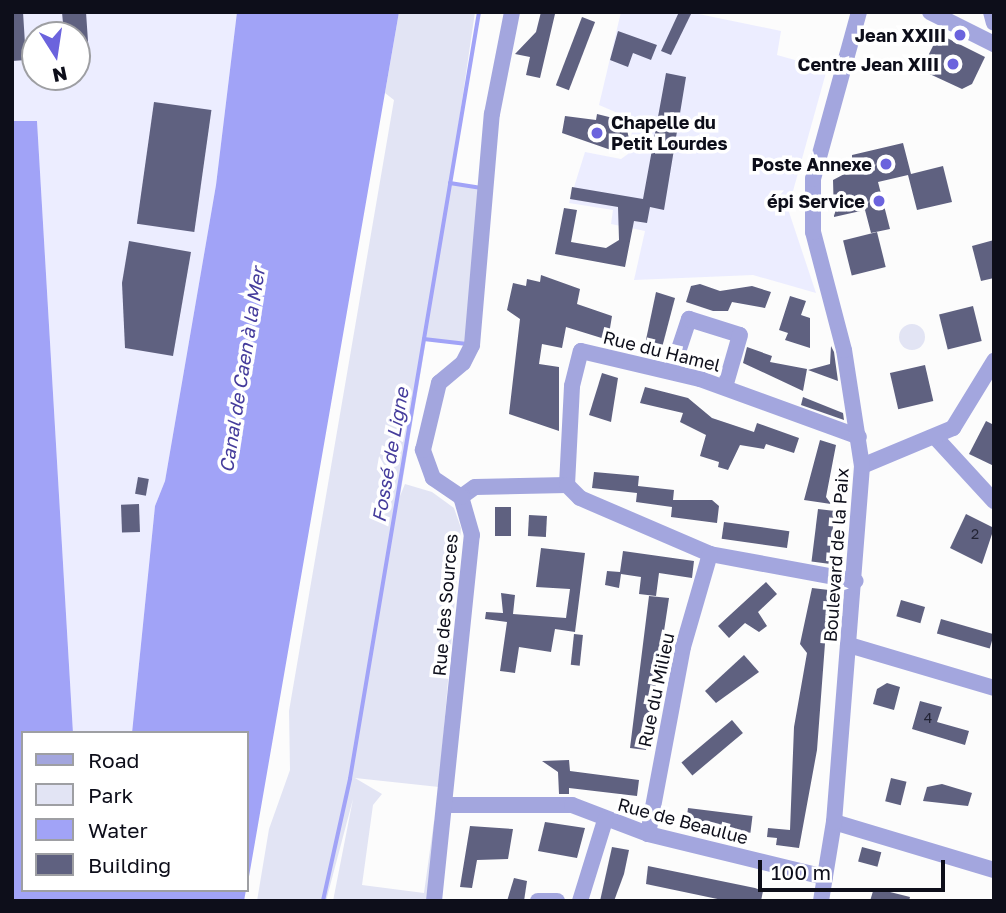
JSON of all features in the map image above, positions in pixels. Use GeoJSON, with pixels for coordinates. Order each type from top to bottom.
{"type":"FeatureCollection","features":[{"type":"Feature","properties":{"kind":"street"},"geometry":{"type":"LineString","coordinates":[[512,12],[492,114],[472,345],[432,398],[423,450],[433,478],[461,497],[475,487],[567,485],[580,498],[710,554],[856,581]]}},
{"type":"Feature","properties":{"kind":"street","name":"Boulevard de la Paix"},"geometry":{"type":"LineString","coordinates":[[821,901],[834,822],[856,581],[862,466],[859,437],[813,232],[813,179],[859,12]]}},
{"type":"Feature","properties":{"kind":"street"},"geometry":{"type":"LineString","coordinates":[[930,12],[994,44]]}},
{"type":"Feature","properties":{"kind":"street"},"geometry":{"type":"LineString","coordinates":[[991,12],[994,23]]}},
{"type":"Feature","properties":{"kind":"street"},"geometry":{"type":"LineString","coordinates":[[672,370],[689,319],[740,335],[725,387]]}},
{"type":"Feature","properties":{"kind":"street","name":"Rue du Hamel"},"geometry":{"type":"LineString","coordinates":[[567,485],[572,386],[582,351],[672,370],[859,437]]}},
{"type":"Feature","properties":{"kind":"street"},"geometry":{"type":"LineString","coordinates":[[862,466],[936,438],[972,405],[994,361]]}},
{"type":"Feature","properties":{"kind":"street"},"geometry":{"type":"LineString","coordinates":[[936,438],[994,501]]}},
{"type":"Feature","properties":{"kind":"street","name":"Rue des Sources"},"geometry":{"type":"LineString","coordinates":[[434,901],[449,805],[472,535],[461,497]]}},
{"type":"Feature","properties":{"kind":"street","name":"Rue du Milieu"},"geometry":{"type":"LineString","coordinates":[[648,834],[683,647],[710,554]]}},
{"type":"Feature","properties":{"kind":"street"},"geometry":{"type":"LineString","coordinates":[[849,645],[994,688]]}},
{"type":"Feature","properties":{"kind":"street","name":"Rue de Beaulue"},"geometry":{"type":"LineString","coordinates":[[449,805],[572,805],[605,820],[648,834],[825,877]]}},
{"type":"Feature","properties":{"kind":"street"},"geometry":{"type":"LineString","coordinates":[[580,901],[605,820]]}},
{"type":"Feature","properties":{"kind":"street"},"geometry":{"type":"LineString","coordinates":[[834,822],[994,870]]}},
{"type":"Feature","properties":{"kind":"street"},"geometry":{"type":"LineString","coordinates":[[538,901],[557,901]]}},
{"type":"Feature","properties":{"kind":"shaded area"},"geometry":{"type":"Polygon","coordinates":[[[12,12],[237,12],[216,185],[165,481],[155,506],[132,731],[73,731],[37,121],[12,121],[12,12]]]}},
{"type":"Feature","properties":{"kind":"shaded area"},"geometry":{"type":"Polygon","coordinates":[[[621,12],[689,12],[781,31],[777,55],[827,69],[788,209],[816,293],[753,275],[634,280],[645,231],[611,224],[613,210],[569,203],[585,152],[621,159],[628,154],[634,120],[599,105],[621,12]]]}},
{"type":"Feature","properties":{"kind":"green space"},"geometry":{"type":"Polygon","coordinates":[[[399,12],[475,12],[450,183],[482,190],[470,344],[426,340],[400,496],[405,484],[432,492],[454,508],[461,528],[439,787],[355,778],[382,794],[373,805],[362,885],[424,893],[434,821],[441,822],[429,901],[333,901],[353,799],[326,901],[257,901],[269,829],[290,770],[289,711],[394,100],[385,93],[399,12]]]}},
{"type":"Feature","properties":{"kind":"green space"},"geometry":{"type":"Polygon","coordinates":[[[912,324],[921,328],[925,337],[921,346],[912,350],[903,346],[899,337],[903,328],[912,324]]]}},
{"type":"Feature","properties":{"kind":"water","name":"Canal de Caen à la Mer"},"geometry":{"type":"Polygon","coordinates":[[[237,12],[399,12],[248,882],[248,731],[132,731],[155,506],[165,481],[216,185],[237,12]]]}},
{"type":"Feature","properties":{"kind":"water"},"geometry":{"type":"Polygon","coordinates":[[[12,121],[37,121],[73,731],[21,731],[21,892],[246,892],[244,901],[12,901],[12,121]]]}},
{"type":"Feature","properties":{"kind":"building"},"geometry":{"type":"Polygon","coordinates":[[[12,12],[23,12],[21,60],[12,61],[12,12]]]}},
{"type":"Feature","properties":{"kind":"building"},"geometry":{"type":"Polygon","coordinates":[[[62,12],[86,12],[87,21],[63,21],[62,12]]]}},
{"type":"Feature","properties":{"kind":"building"},"geometry":{"type":"Polygon","coordinates":[[[541,12],[555,14],[540,78],[526,75],[530,57],[515,54],[536,32],[541,12]]]}},
{"type":"Feature","properties":{"kind":"building"},"geometry":{"type":"Polygon","coordinates":[[[679,12],[692,12],[671,55],[661,51],[679,12]]]}},
{"type":"Feature","properties":{"kind":"building"},"geometry":{"type":"Polygon","coordinates":[[[582,17],[595,22],[569,90],[556,85],[582,17]]]}},
{"type":"Feature","properties":{"kind":"building"},"geometry":{"type":"Polygon","coordinates":[[[618,31],[657,45],[651,60],[633,53],[628,67],[610,60],[618,31]]]}},
{"type":"Feature","properties":{"kind":"building","name":"Centre Jean XIII"},"geometry":{"type":"Polygon","coordinates":[[[939,34],[985,57],[972,84],[962,89],[921,70],[939,34]]]}},
{"type":"Feature","properties":{"kind":"building"},"geometry":{"type":"Polygon","coordinates":[[[666,73],[686,77],[664,210],[650,207],[647,223],[634,221],[625,267],[555,254],[564,208],[577,210],[571,242],[606,248],[619,240],[618,207],[570,199],[572,187],[643,199],[666,73]]]}},
{"type":"Feature","properties":{"kind":"building"},"geometry":{"type":"Polygon","coordinates":[[[154,102],[211,110],[194,232],[137,224],[154,102]]]}},
{"type":"Feature","properties":{"kind":"building","name":"Chapelle du Petit Lourdes"},"geometry":{"type":"Polygon","coordinates":[[[597,114],[625,121],[630,143],[611,150],[562,133],[565,116],[596,120],[597,114]]]}},
{"type":"Feature","properties":{"kind":"building"},"geometry":{"type":"Polygon","coordinates":[[[903,143],[911,174],[943,166],[952,202],[917,210],[908,175],[878,182],[890,229],[871,233],[865,210],[834,217],[833,180],[852,170],[852,155],[903,143]]]}},
{"type":"Feature","properties":{"kind":"building"},"geometry":{"type":"Polygon","coordinates":[[[877,232],[886,267],[852,275],[843,240],[877,232]]]}},
{"type":"Feature","properties":{"kind":"building"},"geometry":{"type":"Polygon","coordinates":[[[994,240],[994,278],[981,281],[972,246],[994,240]]]}},
{"type":"Feature","properties":{"kind":"building"},"geometry":{"type":"Polygon","coordinates":[[[129,241],[191,252],[173,356],[125,348],[122,283],[129,241]]]}},
{"type":"Feature","properties":{"kind":"building"},"geometry":{"type":"Polygon","coordinates":[[[541,275],[580,289],[577,304],[612,316],[608,340],[566,327],[562,348],[542,344],[539,364],[559,367],[559,431],[509,414],[520,319],[507,310],[513,283],[526,286],[527,279],[540,282],[541,275]]]}},
{"type":"Feature","properties":{"kind":"building"},"geometry":{"type":"Polygon","coordinates":[[[700,284],[720,291],[752,286],[771,292],[765,308],[732,302],[728,311],[713,311],[686,302],[691,286],[700,284]]]}},
{"type":"Feature","properties":{"kind":"building"},"geometry":{"type":"Polygon","coordinates":[[[656,292],[675,298],[659,359],[643,354],[656,292]]]}},
{"type":"Feature","properties":{"kind":"building"},"geometry":{"type":"Polygon","coordinates":[[[790,296],[806,301],[801,315],[810,318],[810,348],[785,340],[788,333],[779,330],[790,296]]]}},
{"type":"Feature","properties":{"kind":"building"},"geometry":{"type":"Polygon","coordinates":[[[973,306],[982,341],[948,349],[939,314],[973,306]]]}},
{"type":"Feature","properties":{"kind":"building"},"geometry":{"type":"Polygon","coordinates":[[[831,346],[838,381],[808,370],[830,364],[831,346]]]}},
{"type":"Feature","properties":{"kind":"building"},"geometry":{"type":"Polygon","coordinates":[[[747,347],[772,356],[770,362],[807,369],[803,391],[743,363],[747,347]]]}},
{"type":"Feature","properties":{"kind":"building"},"geometry":{"type":"Polygon","coordinates":[[[925,365],[933,401],[898,409],[890,373],[925,365]]]}},
{"type":"Feature","properties":{"kind":"building"},"geometry":{"type":"Polygon","coordinates":[[[602,373],[618,378],[611,422],[589,415],[602,373]]]}},
{"type":"Feature","properties":{"kind":"building"},"geometry":{"type":"Polygon","coordinates":[[[645,387],[688,398],[712,418],[754,432],[757,423],[799,438],[794,453],[766,444],[764,449],[740,445],[728,470],[718,467],[719,462],[700,456],[706,435],[680,422],[683,413],[640,403],[645,387]]]}},
{"type":"Feature","properties":{"kind":"building"},"geometry":{"type":"Polygon","coordinates":[[[803,397],[843,413],[844,420],[801,405],[803,397]]]}},
{"type":"Feature","properties":{"kind":"building"},"geometry":{"type":"Polygon","coordinates":[[[986,421],[994,425],[994,466],[969,454],[986,421]]]}},
{"type":"Feature","properties":{"kind":"building"},"geometry":{"type":"Polygon","coordinates":[[[820,440],[836,445],[826,497],[831,504],[804,500],[820,440]]]}},
{"type":"Feature","properties":{"kind":"building"},"geometry":{"type":"Polygon","coordinates":[[[594,472],[639,476],[638,486],[674,490],[673,500],[712,500],[719,506],[717,523],[671,517],[672,507],[636,502],[637,493],[592,488],[594,472]]]}},
{"type":"Feature","properties":{"kind":"building"},"geometry":{"type":"Polygon","coordinates":[[[138,477],[149,479],[146,496],[135,494],[138,477]]]}},
{"type":"Feature","properties":{"kind":"building"},"geometry":{"type":"Polygon","coordinates":[[[139,504],[140,532],[122,533],[121,505],[139,504]]]}},
{"type":"Feature","properties":{"kind":"building"},"geometry":{"type":"Polygon","coordinates":[[[495,507],[511,507],[511,536],[495,536],[495,507]]]}},
{"type":"Feature","properties":{"kind":"building"},"geometry":{"type":"Polygon","coordinates":[[[818,509],[835,511],[828,564],[812,562],[818,509]]]}},
{"type":"Feature","properties":{"kind":"building"},"geometry":{"type":"Polygon","coordinates":[[[966,514],[994,528],[982,564],[950,548],[966,514]]]}},
{"type":"Feature","properties":{"kind":"building"},"geometry":{"type":"Polygon","coordinates":[[[529,515],[547,516],[546,537],[528,536],[529,515]]]}},
{"type":"Feature","properties":{"kind":"building"},"geometry":{"type":"Polygon","coordinates":[[[724,522],[789,531],[787,548],[722,539],[724,522]]]}},
{"type":"Feature","properties":{"kind":"building"},"geometry":{"type":"Polygon","coordinates":[[[541,548],[585,553],[575,632],[555,629],[551,652],[519,647],[515,673],[500,671],[507,622],[485,619],[486,612],[503,613],[501,593],[515,595],[513,614],[566,618],[570,589],[536,587],[541,548]]]}},
{"type":"Feature","properties":{"kind":"building"},"geometry":{"type":"Polygon","coordinates":[[[623,551],[694,561],[692,578],[659,573],[656,596],[639,594],[641,577],[621,574],[619,588],[605,585],[607,571],[620,572],[623,551]]]}},
{"type":"Feature","properties":{"kind":"building"},"geometry":{"type":"Polygon","coordinates":[[[766,582],[777,594],[758,612],[767,626],[759,632],[745,623],[729,638],[718,626],[766,582]]]}},
{"type":"Feature","properties":{"kind":"building"},"geometry":{"type":"Polygon","coordinates":[[[812,588],[829,590],[817,750],[799,848],[776,845],[777,838],[767,837],[768,828],[790,830],[794,727],[807,653],[800,644],[812,588]]]}},
{"type":"Feature","properties":{"kind":"building"},"geometry":{"type":"Polygon","coordinates":[[[649,596],[669,598],[646,750],[630,748],[649,596]]]}},
{"type":"Feature","properties":{"kind":"building"},"geometry":{"type":"Polygon","coordinates":[[[901,600],[925,607],[920,623],[896,616],[901,600]]]}},
{"type":"Feature","properties":{"kind":"building"},"geometry":{"type":"Polygon","coordinates":[[[941,619],[994,634],[990,649],[937,633],[941,619]]]}},
{"type":"Feature","properties":{"kind":"building"},"geometry":{"type":"Polygon","coordinates":[[[574,634],[583,635],[580,666],[571,665],[574,634]]]}},
{"type":"Feature","properties":{"kind":"building"},"geometry":{"type":"Polygon","coordinates":[[[744,655],[759,672],[716,703],[705,691],[744,655]]]}},
{"type":"Feature","properties":{"kind":"building"},"geometry":{"type":"Polygon","coordinates":[[[887,683],[900,687],[894,710],[873,704],[877,689],[887,683]]]}},
{"type":"Feature","properties":{"kind":"building"},"geometry":{"type":"Polygon","coordinates":[[[920,701],[942,707],[937,722],[969,731],[965,745],[912,729],[920,701]]]}},
{"type":"Feature","properties":{"kind":"building"},"geometry":{"type":"Polygon","coordinates":[[[732,720],[743,733],[692,775],[681,762],[732,720]]]}},
{"type":"Feature","properties":{"kind":"building"},"geometry":{"type":"Polygon","coordinates":[[[569,760],[570,771],[639,780],[637,796],[569,788],[569,794],[559,794],[558,772],[542,761],[569,760]]]}},
{"type":"Feature","properties":{"kind":"building"},"geometry":{"type":"Polygon","coordinates":[[[891,778],[907,782],[901,805],[885,801],[891,778]]]}},
{"type":"Feature","properties":{"kind":"building"},"geometry":{"type":"Polygon","coordinates":[[[942,784],[972,793],[968,806],[923,801],[927,787],[942,784]]]}},
{"type":"Feature","properties":{"kind":"building"},"geometry":{"type":"Polygon","coordinates":[[[688,808],[753,816],[750,833],[686,825],[688,808]]]}},
{"type":"Feature","properties":{"kind":"building"},"geometry":{"type":"Polygon","coordinates":[[[545,822],[585,828],[577,858],[538,851],[545,822]]]}},
{"type":"Feature","properties":{"kind":"building"},"geometry":{"type":"Polygon","coordinates":[[[470,826],[513,829],[508,859],[477,860],[472,888],[460,887],[470,826]]]}},
{"type":"Feature","properties":{"kind":"building"},"geometry":{"type":"Polygon","coordinates":[[[612,847],[629,850],[624,874],[614,901],[600,901],[612,847]]]}},
{"type":"Feature","properties":{"kind":"building"},"geometry":{"type":"Polygon","coordinates":[[[862,847],[881,852],[877,867],[858,861],[862,847]]]}},
{"type":"Feature","properties":{"kind":"building"},"geometry":{"type":"Polygon","coordinates":[[[648,866],[755,888],[763,891],[761,901],[727,901],[646,884],[648,866]]]}},
{"type":"Feature","properties":{"kind":"building"},"geometry":{"type":"Polygon","coordinates":[[[514,878],[527,881],[524,901],[507,901],[514,878]]]}},
{"type":"Feature","properties":{"kind":"building"},"geometry":{"type":"Polygon","coordinates":[[[874,888],[910,897],[909,901],[870,901],[874,888]]]}},
{"type":"Feature","properties":{"kind":"waterway","name":"Fossé de Ligne"},"geometry":{"type":"LineString","coordinates":[[323,901],[350,779],[479,12]]}},
{"type":"Feature","properties":{"kind":"waterway"},"geometry":{"type":"LineString","coordinates":[[450,183],[480,188]]}},
{"type":"Feature","properties":{"kind":"waterway"},"geometry":{"type":"LineString","coordinates":[[424,339],[467,344]]}},
{"type":"Feature","properties":{"kind":"place","name":"Jean XXIII"},"geometry":{"type":"Point","coordinates":[960,35]}},
{"type":"Feature","properties":{"kind":"place","name":"Centre Jean XIII"},"geometry":{"type":"Point","coordinates":[953,64]}},
{"type":"Feature","properties":{"kind":"place","name":"Chapelle du Petit Lourdes"},"geometry":{"type":"Point","coordinates":[597,133]}},
{"type":"Feature","properties":{"kind":"place","name":"Poste Annexe"},"geometry":{"type":"Point","coordinates":[886,164]}},
{"type":"Feature","properties":{"kind":"place","name":"épi Service"},"geometry":{"type":"Point","coordinates":[879,201]}}]}
